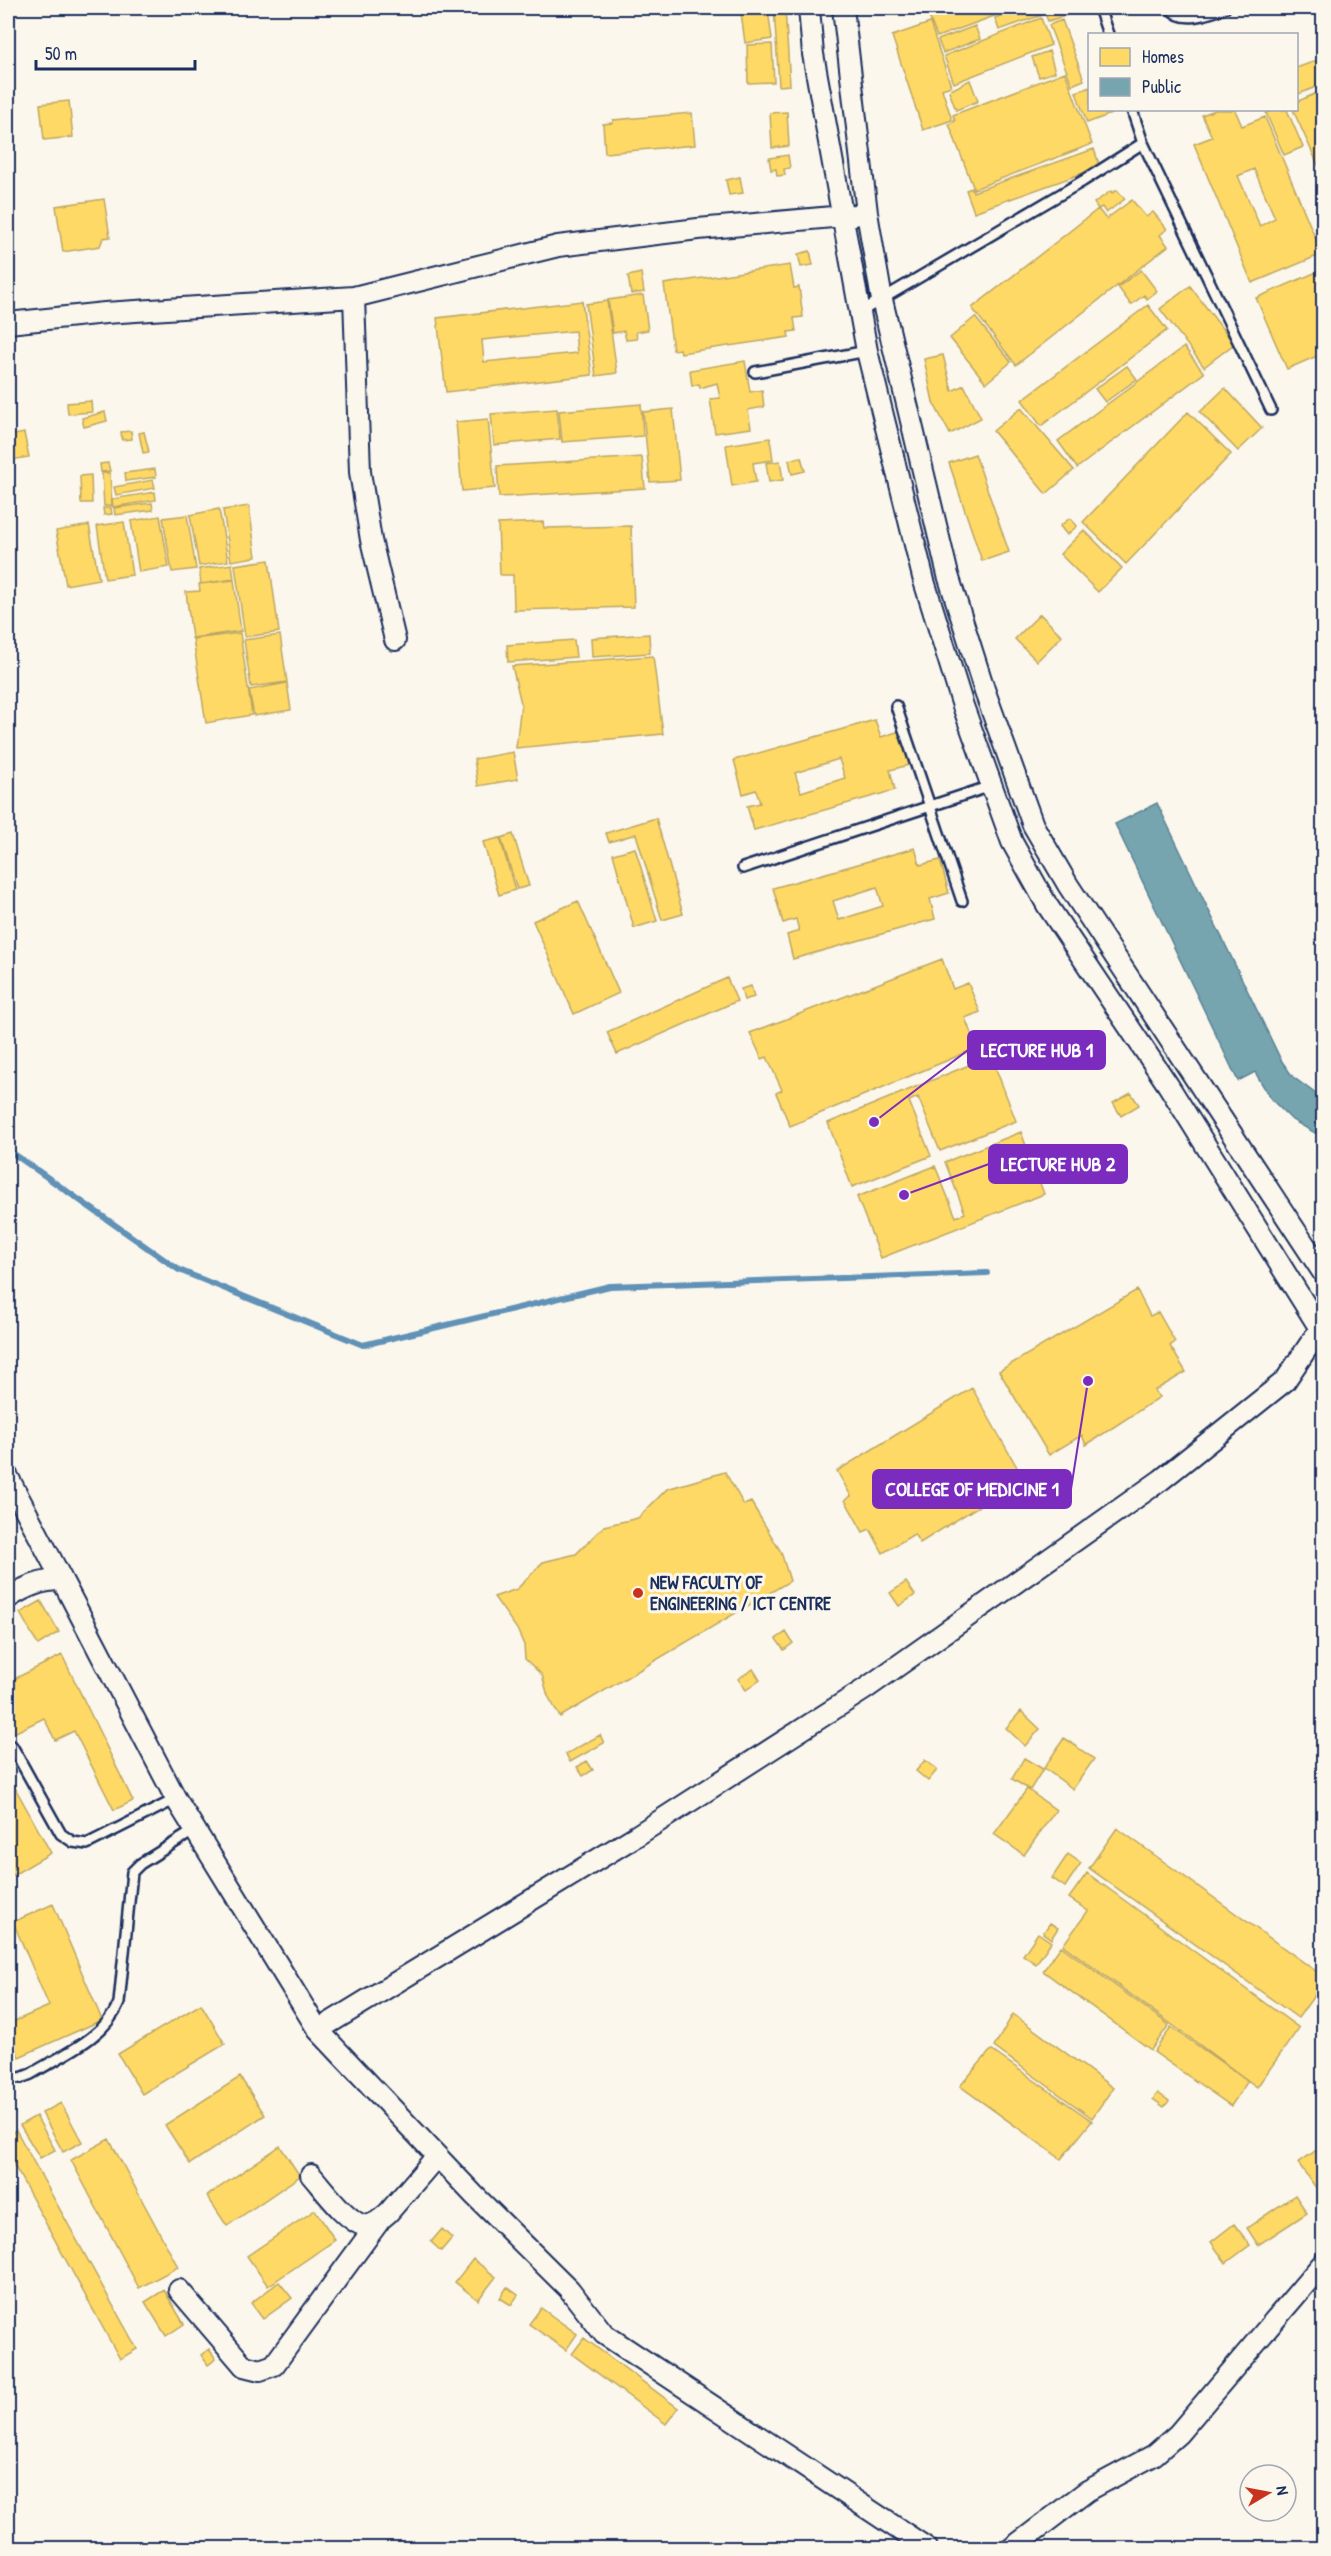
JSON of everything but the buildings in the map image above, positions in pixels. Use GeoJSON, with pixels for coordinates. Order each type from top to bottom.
{"type":"FeatureCollection","features":[{"type":"Feature","properties":{"kind":"street"},"geometry":{"type":"LineString","coordinates":[[318,2030],[636,1836],[865,1689],[1161,1480],[1285,1382],[1322,1329],[1168,1085],[1047,905],[1012,842],[974,737],[924,581],[867,351],[813,54],[809,8]]}},
{"type":"Feature","properties":{"kind":"street"},"geometry":{"type":"LineString","coordinates":[[843,8],[867,213],[882,300],[948,575],[1033,825],[1068,885],[1323,1274]]}},
{"type":"Feature","properties":{"kind":"street"},"geometry":{"type":"LineString","coordinates":[[8,323],[105,313],[354,297],[558,246],[698,229],[867,213]]}},
{"type":"Feature","properties":{"kind":"street"},"geometry":{"type":"LineString","coordinates":[[354,297],[360,472],[371,540],[395,639]]}},
{"type":"Feature","properties":{"kind":"street"},"geometry":{"type":"LineString","coordinates":[[974,737],[999,728]]}},
{"type":"Feature","properties":{"kind":"street"},"geometry":{"type":"LineString","coordinates":[[8,1477],[176,1799],[318,2030],[437,2156],[569,2289],[604,2334],[927,2548]]}},
{"type":"Feature","properties":{"kind":"street"},"geometry":{"type":"LineString","coordinates":[[8,1598],[24,1588],[50,1580],[62,1580]]}},
{"type":"Feature","properties":{"kind":"street"},"geometry":{"type":"LineString","coordinates":[[179,2290],[244,2366],[260,2370],[274,2365],[380,2220],[437,2156]]}},
{"type":"Feature","properties":{"kind":"street"},"geometry":{"type":"LineString","coordinates":[[311,2175],[341,2209],[357,2223],[369,2225],[380,2220]]}},
{"type":"Feature","properties":{"kind":"street"},"geometry":{"type":"LineString","coordinates":[[1012,2548],[1087,2491],[1154,2455],[1170,2441],[1203,2406],[1323,2262]]}},
{"type":"Feature","properties":{"kind":"lane"},"geometry":{"type":"LineString","coordinates":[[1099,8],[1108,33]]}},
{"type":"Feature","properties":{"kind":"lane"},"geometry":{"type":"LineString","coordinates":[[1170,8],[1186,17],[1226,8]]}},
{"type":"Feature","properties":{"kind":"lane"},"geometry":{"type":"LineString","coordinates":[[1132,111],[1143,143],[1271,410]]}},
{"type":"Feature","properties":{"kind":"lane"},"geometry":{"type":"LineString","coordinates":[[860,312],[1143,143]]}},
{"type":"Feature","properties":{"kind":"lane"},"geometry":{"type":"LineString","coordinates":[[755,372],[867,351]]}},
{"type":"Feature","properties":{"kind":"lane"},"geometry":{"type":"LineString","coordinates":[[896,706],[962,901]]}},
{"type":"Feature","properties":{"kind":"lane"},"geometry":{"type":"LineString","coordinates":[[744,868],[991,786]]}},
{"type":"Feature","properties":{"kind":"lane"},"geometry":{"type":"LineString","coordinates":[[12,1746],[61,1834],[73,1842],[87,1844],[176,1799]]}},
{"type":"Feature","properties":{"kind":"lane"},"geometry":{"type":"LineString","coordinates":[[8,2077],[21,2078],[32,2074],[104,2029],[119,2003],[132,1872],[140,1864],[195,1830]]}},
{"type":"Feature","properties":{"kind":"waterway"},"geometry":{"type":"LineString","coordinates":[[8,1155],[14,1154],[179,1270],[363,1345],[610,1286],[987,1273]]}},
{"type":"Feature","properties":{"kind":"place","name":"LECTURE HUB 1"},"geometry":{"type":"Point","coordinates":[874,1122]}},
{"type":"Feature","properties":{"kind":"place","name":"LECTURE HUB 2"},"geometry":{"type":"Point","coordinates":[904,1195]}},
{"type":"Feature","properties":{"kind":"place","name":"COLLEGE OF MEDICINE 1"},"geometry":{"type":"Point","coordinates":[1088,1381]}},
{"type":"Feature","properties":{"kind":"place","name":"NEW FACULTY OF ENGINEERING / ICT CENTRE"},"geometry":{"type":"Point","coordinates":[638,1593]}}]}
